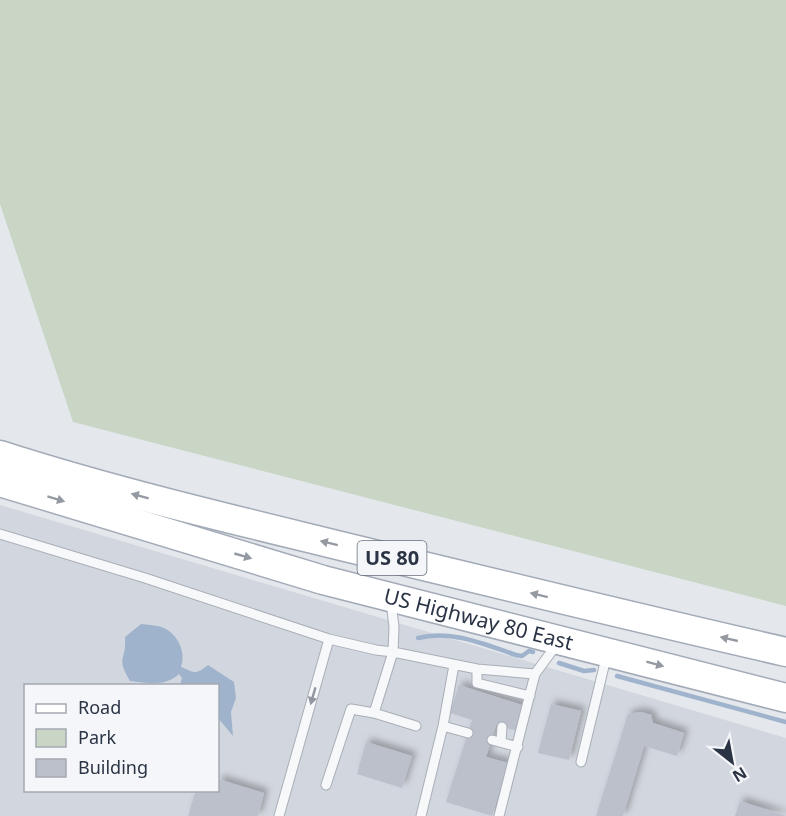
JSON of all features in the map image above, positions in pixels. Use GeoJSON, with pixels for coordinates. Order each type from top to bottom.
{"type":"FeatureCollection","features":[{"type":"Feature","properties":{"kind":"main road","name":"US Highway 80 East"},"geometry":{"type":"LineString","coordinates":[[0,455],[68,477],[179,506],[560,600],[786,651]]}},
{"type":"Feature","properties":{"kind":"main road","name":"US Highway 80 East"},"geometry":{"type":"LineString","coordinates":[[0,482],[323,580],[786,698]]}},
{"type":"Feature","properties":{"kind":"lane"},"geometry":{"type":"LineString","coordinates":[[0,534],[145,578],[329,639],[477,669],[535,674]]}},
{"type":"Feature","properties":{"kind":"lane"},"geometry":{"type":"LineString","coordinates":[[374,713],[393,652],[394,627],[390,597]]}},
{"type":"Feature","properties":{"kind":"lane"},"geometry":{"type":"LineString","coordinates":[[279,816],[329,639]]}},
{"type":"Feature","properties":{"kind":"lane"},"geometry":{"type":"LineString","coordinates":[[499,816],[535,674],[560,640]]}},
{"type":"Feature","properties":{"kind":"lane"},"geometry":{"type":"LineString","coordinates":[[581,762],[608,652]]}},
{"type":"Feature","properties":{"kind":"lane"},"geometry":{"type":"LineString","coordinates":[[421,816],[443,726],[454,665]]}},
{"type":"Feature","properties":{"kind":"lane"},"geometry":{"type":"LineString","coordinates":[[477,669],[477,687],[502,694],[530,696]]}},
{"type":"Feature","properties":{"kind":"lane"},"geometry":{"type":"LineString","coordinates":[[326,785],[351,710],[374,713],[416,726]]}},
{"type":"Feature","properties":{"kind":"lane"},"geometry":{"type":"LineString","coordinates":[[443,726],[468,733]]}},
{"type":"Feature","properties":{"kind":"lane"},"geometry":{"type":"LineString","coordinates":[[502,727],[496,741],[518,747]]}},
{"type":"Feature","properties":{"kind":"shaded area"},"geometry":{"type":"Polygon","coordinates":[[[0,505],[786,738],[786,816],[0,816],[0,505]]]}},
{"type":"Feature","properties":{"kind":"green space"},"geometry":{"type":"Polygon","coordinates":[[[0,0],[786,0],[786,606],[73,422],[0,204],[0,0]]]}},
{"type":"Feature","properties":{"kind":"water"},"geometry":{"type":"Polygon","coordinates":[[[141,624],[164,628],[175,636],[180,646],[183,656],[181,667],[195,672],[208,665],[234,682],[236,698],[231,712],[233,736],[219,719],[219,684],[180,684],[182,678],[179,674],[162,682],[130,681],[122,662],[125,637],[141,624]]]}},
{"type":"Feature","properties":{"kind":"building"},"geometry":{"type":"Polygon","coordinates":[[[459,685],[525,706],[517,731],[496,725],[486,757],[508,763],[492,816],[446,802],[472,720],[450,713],[459,685]]]}},
{"type":"Feature","properties":{"kind":"building"},"geometry":{"type":"Polygon","coordinates":[[[551,704],[581,711],[569,760],[538,753],[551,704]]]}},
{"type":"Feature","properties":{"kind":"building"},"geometry":{"type":"Polygon","coordinates":[[[641,712],[651,715],[653,723],[684,733],[677,756],[644,746],[623,816],[596,816],[628,714],[641,712]]]}},
{"type":"Feature","properties":{"kind":"building"},"geometry":{"type":"Polygon","coordinates":[[[366,742],[412,756],[402,788],[357,774],[366,742]]]}},
{"type":"Feature","properties":{"kind":"building"},"geometry":{"type":"Polygon","coordinates":[[[219,779],[264,793],[258,816],[188,816],[195,792],[219,792],[219,779]]]}},
{"type":"Feature","properties":{"kind":"building"},"geometry":{"type":"Polygon","coordinates":[[[740,801],[786,816],[735,816],[740,801]]]}},
{"type":"Feature","properties":{"kind":"waterway"},"geometry":{"type":"LineString","coordinates":[[418,638],[443,635],[480,643],[516,655],[522,656],[529,651],[533,652]]}},
{"type":"Feature","properties":{"kind":"waterway"},"geometry":{"type":"LineString","coordinates":[[559,663],[584,671],[594,670]]}},
{"type":"Feature","properties":{"kind":"waterway"},"geometry":{"type":"LineString","coordinates":[[617,676],[786,722]]}}]}
